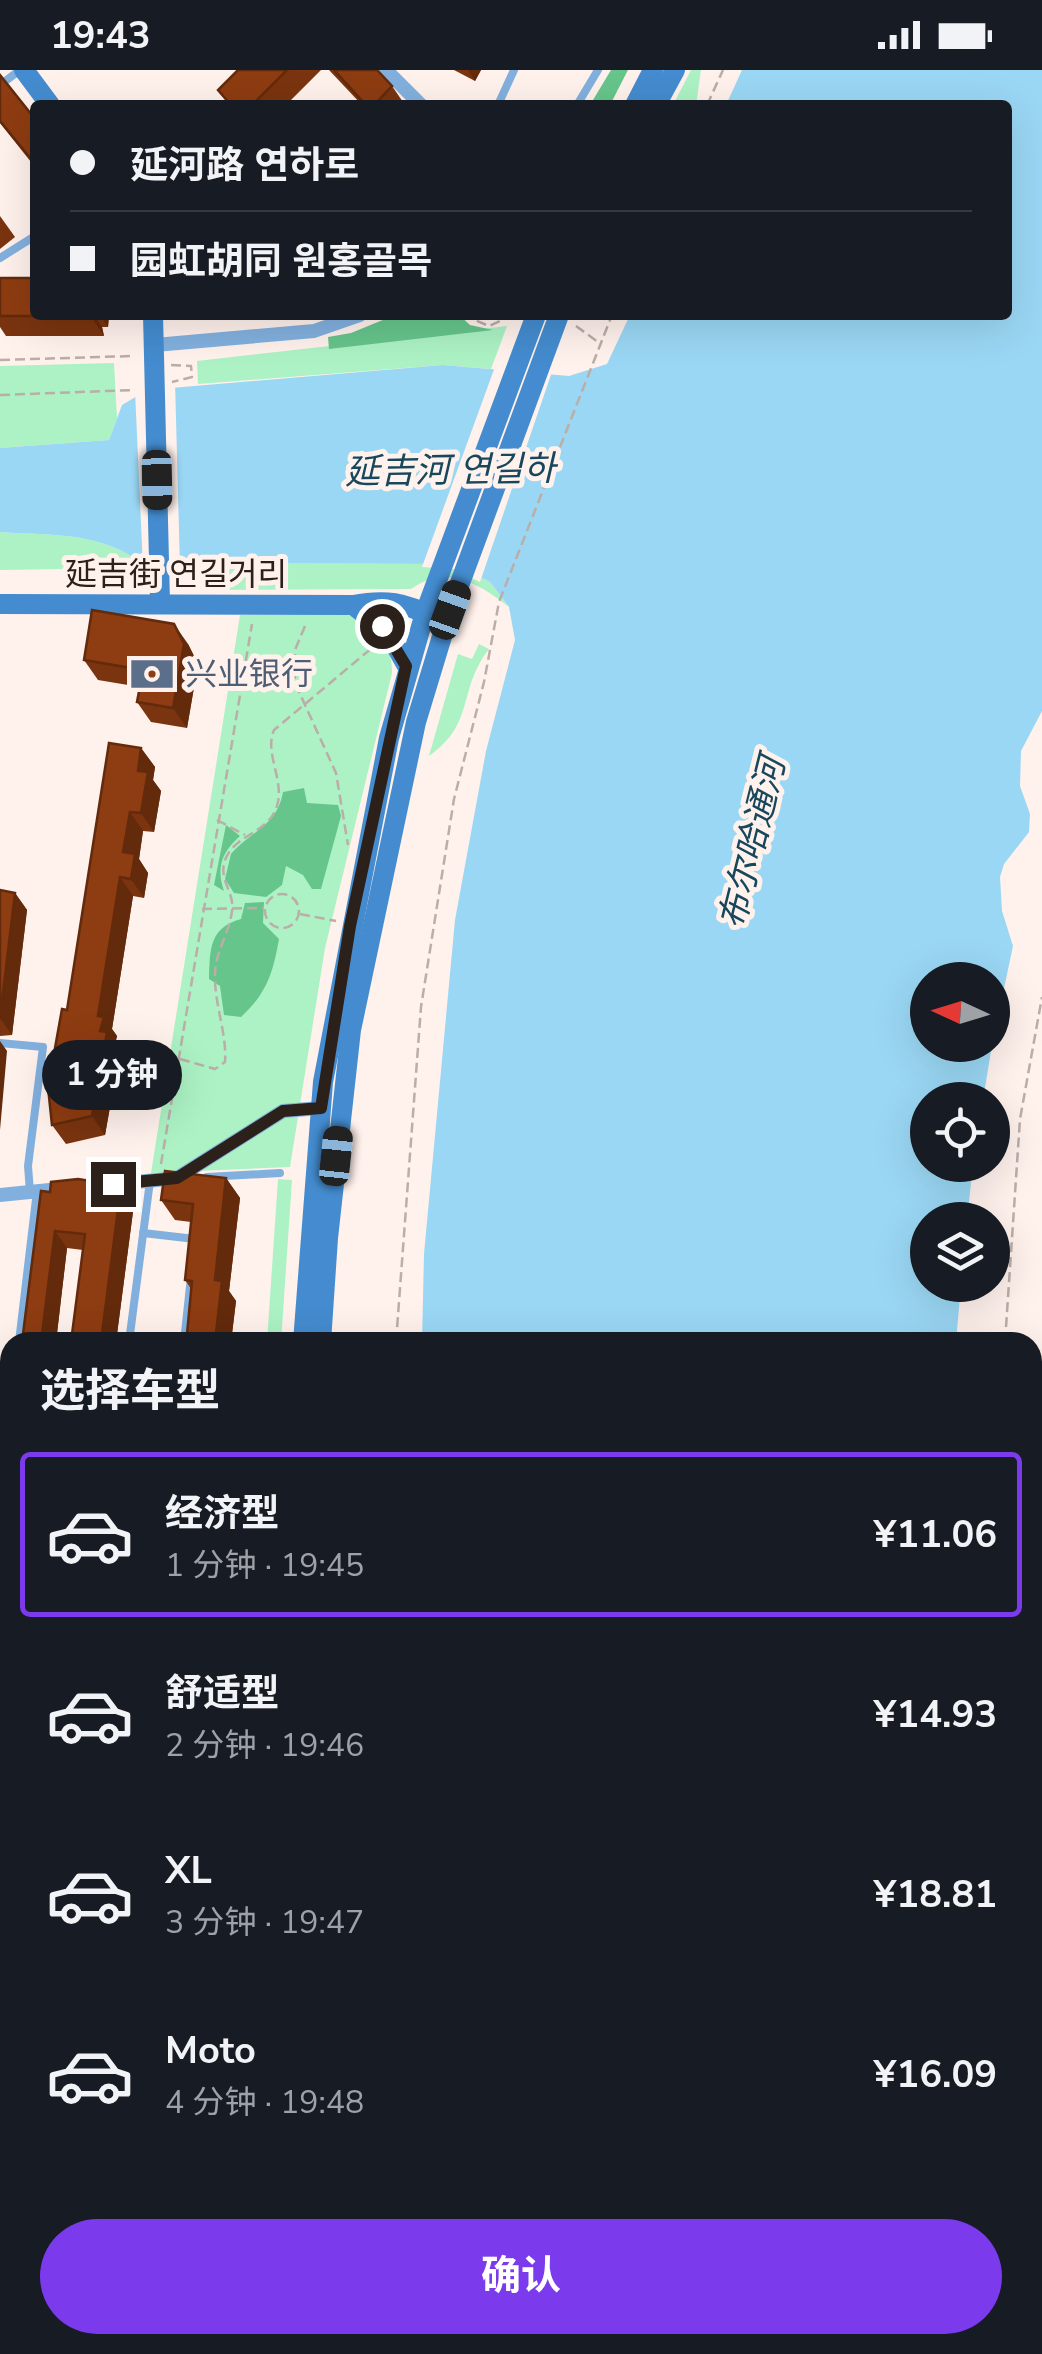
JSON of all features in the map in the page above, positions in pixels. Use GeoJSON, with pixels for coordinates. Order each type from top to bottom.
{"type":"FeatureCollection","features":[{"type":"Feature","properties":{"kind":"main road"},"geometry":{"type":"LineString","coordinates":[[22,70],[46,100]]}},
{"type":"Feature","properties":{"kind":"main road"},"geometry":{"type":"LineString","coordinates":[[638,100],[653,70]]}},
{"type":"Feature","properties":{"kind":"main road"},"geometry":{"type":"LineString","coordinates":[[659,100],[675,70]]}},
{"type":"Feature","properties":{"kind":"main road"},"geometry":{"type":"LineString","coordinates":[[153,320],[160,595]]}},
{"type":"Feature","properties":{"kind":"main road"},"geometry":{"type":"LineString","coordinates":[[303,1332],[321,1108],[355,896],[406,666],[549,322]]}},
{"type":"Feature","properties":{"kind":"main road"},"geometry":{"type":"LineString","coordinates":[[322,1332],[328,1238],[352,1030],[416,722],[549,322]]}},
{"type":"Feature","properties":{"kind":"main road","name":"延吉街 연길거리"},"geometry":{"type":"LineString","coordinates":[[0,604],[160,595],[256,604],[404,602],[448,618]]}},
{"type":"Feature","properties":{"kind":"main road"},"geometry":{"type":"LineString","coordinates":[[353,605],[388,632],[406,666]]}},
{"type":"Feature","properties":{"kind":"street"},"geometry":{"type":"LineString","coordinates":[[386,70],[415,100]]}},
{"type":"Feature","properties":{"kind":"street"},"geometry":{"type":"LineString","coordinates":[[156,368],[314,332],[346,320]]}},
{"type":"Feature","properties":{"kind":"street"},"geometry":{"type":"LineString","coordinates":[[0,1195],[177,1178],[283,1111],[321,1108]]}},
{"type":"Feature","properties":{"kind":"street"},"geometry":{"type":"LineString","coordinates":[[23,1332],[35,1191]]}},
{"type":"Feature","properties":{"kind":"lane"},"geometry":{"type":"LineString","coordinates":[[0,85],[22,70]]}},
{"type":"Feature","properties":{"kind":"lane"},"geometry":{"type":"LineString","coordinates":[[500,100],[514,70]]}},
{"type":"Feature","properties":{"kind":"lane"},"geometry":{"type":"LineString","coordinates":[[581,100],[598,70]]}},
{"type":"Feature","properties":{"kind":"lane"},"geometry":{"type":"LineString","coordinates":[[0,258],[30,239]]}},
{"type":"Feature","properties":{"kind":"lane"},"geometry":{"type":"LineString","coordinates":[[0,1042],[43,1046],[28,1166],[35,1191]]}},
{"type":"Feature","properties":{"kind":"lane"},"geometry":{"type":"LineString","coordinates":[[177,1178],[280,1173]]}},
{"type":"Feature","properties":{"kind":"lane"},"geometry":{"type":"LineString","coordinates":[[130,1332],[154,1181]]}},
{"type":"Feature","properties":{"kind":"lane"},"geometry":{"type":"LineString","coordinates":[[143,1233],[195,1236],[193,1254]]}},
{"type":"Feature","properties":{"kind":"lane"},"geometry":{"type":"LineString","coordinates":[[185,1332],[191,1270]]}},
{"type":"Feature","properties":{"kind":"path"},"geometry":{"type":"LineString","coordinates":[[709,100],[722,70]]}},
{"type":"Feature","properties":{"kind":"path"},"geometry":{"type":"LineString","coordinates":[[475,320],[489,326],[502,320]]}},
{"type":"Feature","properties":{"kind":"path"},"geometry":{"type":"LineString","coordinates":[[397,1332],[410,1126],[434,908],[499,602],[610,320]]}},
{"type":"Feature","properties":{"kind":"path"},"geometry":{"type":"LineString","coordinates":[[549,322],[599,343]]}},
{"type":"Feature","properties":{"kind":"path"},"geometry":{"type":"LineString","coordinates":[[0,360],[156,368],[191,366],[192,378],[156,368],[0,395]]}},
{"type":"Feature","properties":{"kind":"path"},"geometry":{"type":"LineString","coordinates":[[154,1181],[256,604]]}},
{"type":"Feature","properties":{"kind":"path"},"geometry":{"type":"LineString","coordinates":[[309,617],[292,668],[303,703],[336,772],[348,847]]}},
{"type":"Feature","properties":{"kind":"path"},"geometry":{"type":"LineString","coordinates":[[178,1058],[215,1069],[225,1062],[216,956],[233,909],[222,876],[224,863],[246,836],[266,825],[274,813],[280,786],[270,740],[281,722],[382,640]]}},
{"type":"Feature","properties":{"kind":"path"},"geometry":{"type":"LineString","coordinates":[[217,820],[246,836]]}},
{"type":"Feature","properties":{"kind":"path"},"geometry":{"type":"LineString","coordinates":[[202,910],[265,908],[276,895],[288,895],[296,902],[298,914],[289,927],[278,928],[269,923],[265,908]]}},
{"type":"Feature","properties":{"kind":"path"},"geometry":{"type":"LineString","coordinates":[[298,914],[336,921]]}},
{"type":"Feature","properties":{"kind":"path"},"geometry":{"type":"LineString","coordinates":[[1006,1332],[1020,1119],[1042,996]]}},
{"type":"Feature","properties":{"kind":"green space"},"geometry":{"type":"Polygon","coordinates":[[[611,70],[628,70],[613,100],[593,100],[611,70]]]}},
{"type":"Feature","properties":{"kind":"green space"},"geometry":{"type":"Polygon","coordinates":[[[691,70],[701,70],[697,100],[676,100],[691,70]]]}},
{"type":"Feature","properties":{"kind":"green space"},"geometry":{"type":"Polygon","coordinates":[[[383,320],[464,320],[493,330],[329,349],[328,337],[383,320]]]}},
{"type":"Feature","properties":{"kind":"green space"},"geometry":{"type":"Polygon","coordinates":[[[507,326],[491,369],[443,365],[198,384],[197,361],[507,326]]]}},
{"type":"Feature","properties":{"kind":"green space"},"geometry":{"type":"Polygon","coordinates":[[[114,363],[117,418],[109,440],[0,448],[0,366],[114,363]]]}},
{"type":"Feature","properties":{"kind":"green space"},"geometry":{"type":"Polygon","coordinates":[[[0,532],[91,540],[143,563],[454,564],[490,582],[509,607],[474,584],[449,577],[411,589],[209,590],[208,576],[134,577],[132,568],[0,570],[0,532]]]}},
{"type":"Feature","properties":{"kind":"green space"},"geometry":{"type":"Polygon","coordinates":[[[342,614],[363,620],[379,633],[389,651],[392,673],[325,948],[290,1167],[151,1173],[240,615],[342,614]]]}},
{"type":"Feature","properties":{"kind":"green space"},"geometry":{"type":"Polygon","coordinates":[[[479,644],[489,649],[473,678],[460,718],[444,744],[429,756],[458,654],[472,659],[479,644]]]}},
{"type":"Feature","properties":{"kind":"green space"},"geometry":{"type":"Polygon","coordinates":[[[304,788],[307,803],[338,805],[341,816],[321,889],[312,889],[303,875],[286,866],[282,885],[266,897],[234,893],[225,879],[231,854],[275,813],[283,792],[304,788]]]}},
{"type":"Feature","properties":{"kind":"green space"},"geometry":{"type":"Polygon","coordinates":[[[226,825],[240,836],[222,861],[224,891],[214,885],[226,825]]]}},
{"type":"Feature","properties":{"kind":"green space"},"geometry":{"type":"Polygon","coordinates":[[[264,902],[263,923],[279,939],[271,972],[263,991],[241,1017],[224,1015],[220,986],[209,979],[213,941],[223,928],[241,919],[245,903],[264,902]]]}},
{"type":"Feature","properties":{"kind":"green space"},"geometry":{"type":"Polygon","coordinates":[[[278,1179],[292,1180],[282,1332],[268,1332],[278,1179]]]}},
{"type":"Feature","properties":{"kind":"water"},"geometry":{"type":"Polygon","coordinates":[[[742,70],[1042,70],[1042,711],[1021,751],[1020,786],[1030,814],[1029,832],[1004,864],[1000,877],[1002,911],[1013,946],[1010,962],[910,962],[910,1062],[989,1062],[986,1082],[910,1082],[910,1182],[971,1182],[969,1202],[910,1202],[910,1302],[960,1302],[957,1332],[422,1332],[424,1254],[455,920],[486,751],[515,640],[509,607],[490,582],[454,564],[143,563],[91,540],[0,532],[0,448],[109,440],[122,405],[147,390],[443,365],[569,376],[607,364],[628,320],[1012,320],[1012,100],[728,100],[742,70]]]}},
{"type":"Feature","properties":{"kind":"pier"},"geometry":{"type":"Polygon","coordinates":[[[496,364],[553,369],[480,582],[453,569],[422,567],[496,364]]]}},
{"type":"Feature","properties":{"kind":"pier"},"geometry":{"type":"Polygon","coordinates":[[[175,381],[180,568],[143,568],[135,391],[175,381]]]}},
{"type":"Feature","properties":{"kind":"building"},"geometry":{"type":"Polygon","coordinates":[[[238,70],[287,70],[257,100],[227,100],[218,90],[238,70]]]}},
{"type":"Feature","properties":{"kind":"building"},"geometry":{"type":"Polygon","coordinates":[[[334,70],[377,70],[392,86],[379,100],[361,100],[334,70]]]}},
{"type":"Feature","properties":{"kind":"building"},"geometry":{"type":"Polygon","coordinates":[[[0,75],[30,113],[30,158],[0,121],[0,75]]]}},
{"type":"Feature","properties":{"kind":"building"},"geometry":{"type":"Polygon","coordinates":[[[0,278],[30,278],[30,316],[0,316],[0,278]]]}},
{"type":"Feature","properties":{"kind":"building"},"geometry":{"type":"Polygon","coordinates":[[[92,610],[174,624],[184,644],[173,708],[137,702],[143,670],[84,660],[92,610]]]}},
{"type":"Feature","properties":{"kind":"building"},"geometry":{"type":"Polygon","coordinates":[[[109,743],[141,748],[138,771],[148,772],[141,813],[130,812],[123,852],[135,854],[131,879],[120,877],[98,1016],[104,1017],[100,1031],[107,1032],[92,1116],[52,1125],[48,1087],[62,1009],[67,1010],[109,743]]]}},
{"type":"Feature","properties":{"kind":"building"},"geometry":{"type":"Polygon","coordinates":[[[0,890],[15,893],[0,1018],[0,890]]]}},
{"type":"Feature","properties":{"kind":"building"},"geometry":{"type":"Polygon","coordinates":[[[165,1171],[226,1178],[215,1280],[222,1281],[216,1332],[187,1332],[192,1281],[185,1280],[193,1204],[161,1200],[165,1171]]]}},
{"type":"Feature","properties":{"kind":"building"},"geometry":{"type":"Polygon","coordinates":[[[78,1179],[121,1186],[102,1332],[72,1332],[85,1234],[55,1231],[42,1332],[23,1332],[41,1191],[50,1192],[51,1182],[78,1179]]]}},
{"type":"Feature","properties":{"kind":"place","name":"兴业银行"},"geometry":{"type":"Point","coordinates":[152,674]}},
{"type":"Feature","properties":{"kind":"route"},"geometry":{"type":"LineString","coordinates":[[113,1184],[177,1178],[283,1111],[304,1106],[321,1108],[350,926],[406,666],[396,642],[382,626]]}},
{"type":"Feature","properties":{"kind":"water label","name":"延吉河 연길하"},"geometry":{"type":"Point","coordinates":[450,470]}},
{"type":"Feature","properties":{"kind":"water label","name":"布尔哈通河"},"geometry":{"type":"Point","coordinates":[752,843]}}]}
